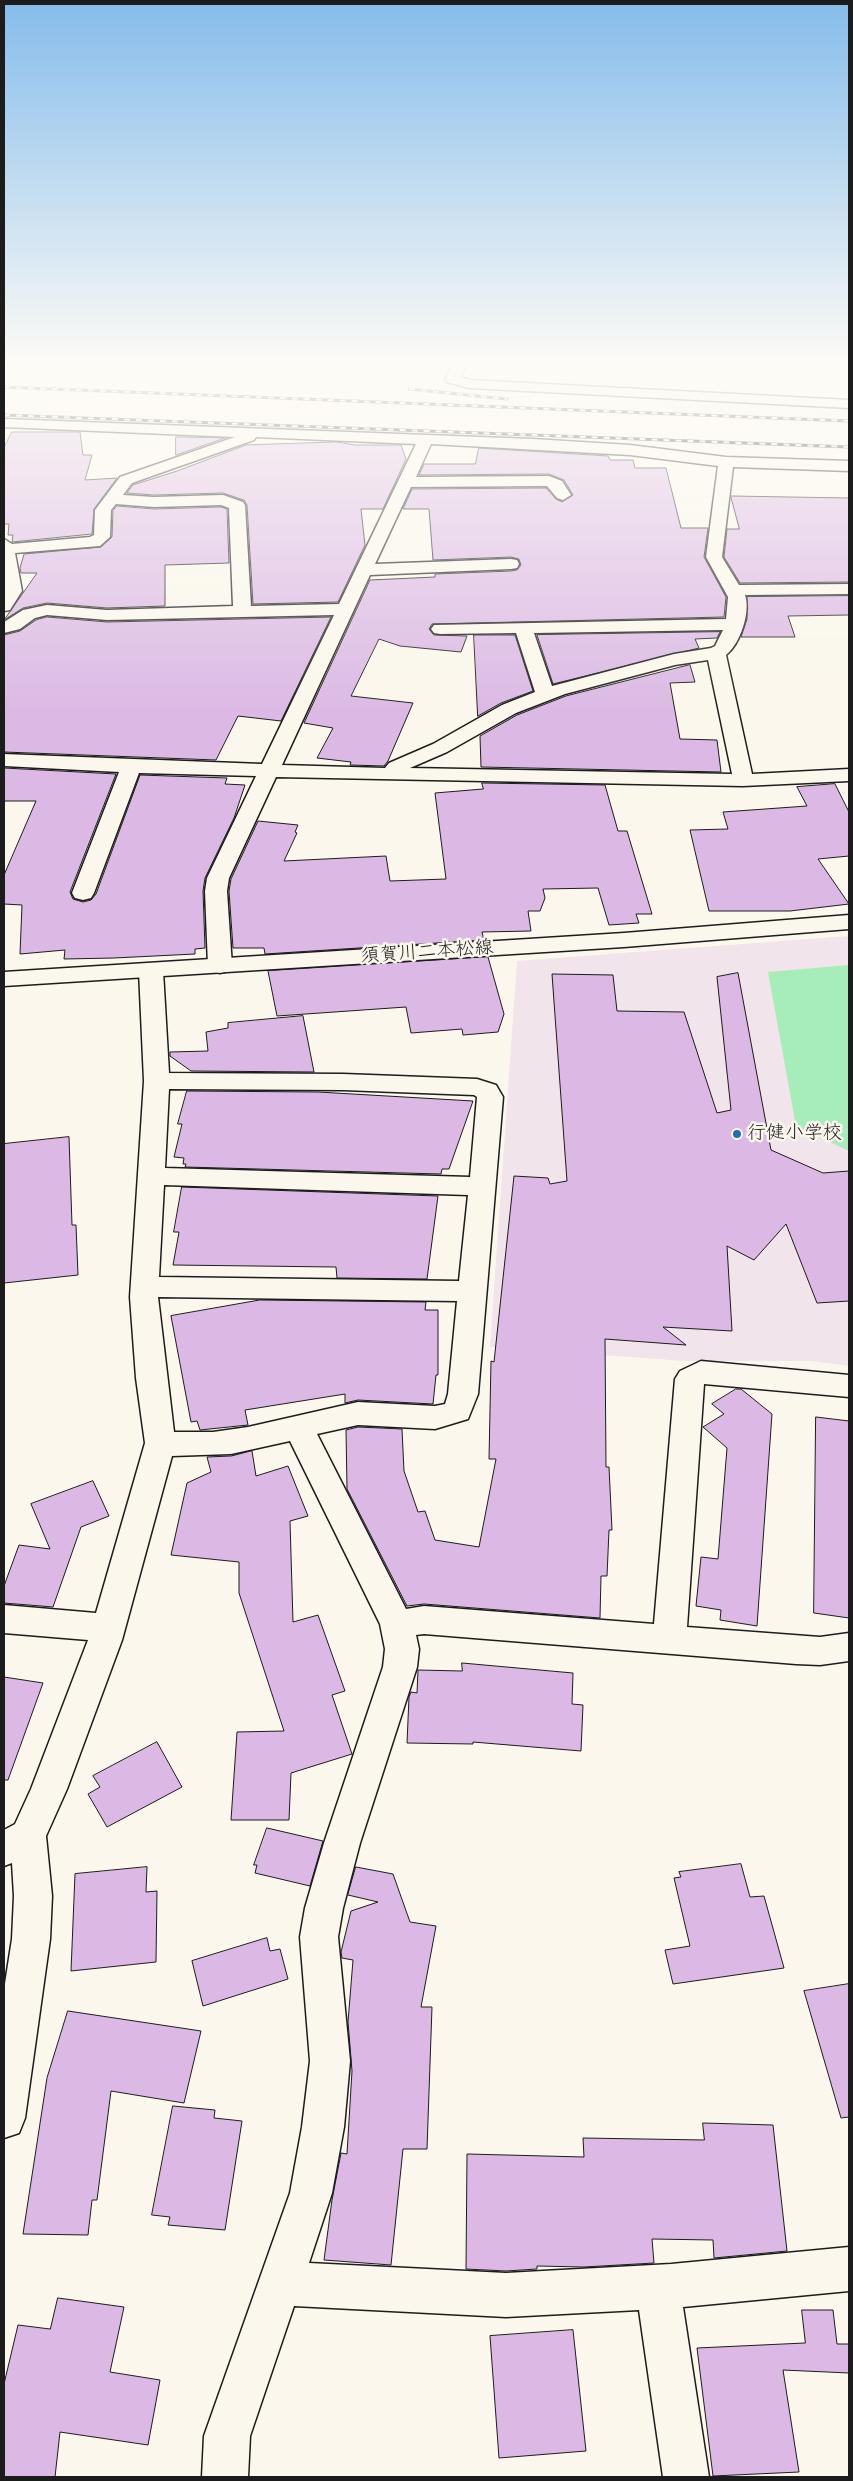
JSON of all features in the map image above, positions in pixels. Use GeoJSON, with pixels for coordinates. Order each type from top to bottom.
{"type":"FeatureCollection","features":[{"type":"Feature","properties":{"kind":"street"},"geometry":{"type":"LineString","coordinates":[[4,606],[13,591],[5,546],[94,542],[102,537],[103,510],[110,498],[127,481]]}},
{"type":"Feature","properties":{"kind":"street"},"geometry":{"type":"LineString","coordinates":[[220,966],[216,891],[218,878],[327,650],[344,609],[406,482],[549,481],[556,484],[562,495]]}},
{"type":"Feature","properties":{"kind":"street"},"geometry":{"type":"LineString","coordinates":[[391,774],[396,767],[448,744],[509,708],[546,695],[674,660],[716,653],[722,649],[734,624],[738,604],[734,590],[717,563],[714,549],[723,481]]}},
{"type":"Feature","properties":{"kind":"street"},"geometry":{"type":"LineString","coordinates":[[110,498],[154,502],[223,500],[236,505],[242,611]]}},
{"type":"Feature","properties":{"kind":"street"},"geometry":{"type":"LineString","coordinates":[[363,570],[511,564]]}},
{"type":"Feature","properties":{"kind":"street"},"geometry":{"type":"LineString","coordinates":[[734,590],[849,589]]}},
{"type":"Feature","properties":{"kind":"street"},"geometry":{"type":"LineString","coordinates":[[4,628],[14,625],[29,614],[47,610],[106,615],[344,609]]}},
{"type":"Feature","properties":{"kind":"street"},"geometry":{"type":"LineString","coordinates":[[440,629],[734,624]]}},
{"type":"Feature","properties":{"kind":"street"},"geometry":{"type":"LineString","coordinates":[[523,628],[546,695]]}},
{"type":"Feature","properties":{"kind":"street"},"geometry":{"type":"LineString","coordinates":[[716,653],[743,780]]}},
{"type":"Feature","properties":{"kind":"street"},"geometry":{"type":"LineString","coordinates":[[4,760],[391,774],[743,780],[849,775]]}},
{"type":"Feature","properties":{"kind":"street"},"geometry":{"type":"LineString","coordinates":[[83,892],[132,766]]}},
{"type":"Feature","properties":{"kind":"street","name":"須賀川二本松線"},"geometry":{"type":"LineString","coordinates":[[4,979],[624,940],[849,922]]}},
{"type":"Feature","properties":{"kind":"street"},"geometry":{"type":"LineString","coordinates":[[4,2118],[31,1939],[33,1896],[16,1843],[49,1789],[108,1628],[160,1443],[151,1378],[144,1287],[157,1081],[151,970]]}},
{"type":"Feature","properties":{"kind":"street"},"geometry":{"type":"LineString","coordinates":[[157,1081],[344,1082],[477,1087],[487,1091],[490,1097],[463,1394],[457,1411],[446,1417],[366,1412],[335,1417],[298,1427],[205,1446],[160,1443]]}},
{"type":"Feature","properties":{"kind":"street"},"geometry":{"type":"LineString","coordinates":[[152,1176],[482,1186]]}},
{"type":"Feature","properties":{"kind":"street"},"geometry":{"type":"LineString","coordinates":[[144,1287],[473,1291]]}},
{"type":"Feature","properties":{"kind":"street"},"geometry":{"type":"LineString","coordinates":[[669,1640],[690,1379],[701,1372],[849,1386]]}},
{"type":"Feature","properties":{"kind":"street"},"geometry":{"type":"LineString","coordinates":[[225,2477],[228,2436],[311,2192],[323,2127],[330,2061],[319,1937],[324,1908],[342,1842],[400,1667],[402,1649],[397,1624],[298,1427]]}},
{"type":"Feature","properties":{"kind":"street"},"geometry":{"type":"LineString","coordinates":[[4,1619],[108,1628]]}},
{"type":"Feature","properties":{"kind":"street"},"geometry":{"type":"LineString","coordinates":[[397,1624],[424,1620],[796,1650],[849,1647]]}},
{"type":"Feature","properties":{"kind":"street"},"geometry":{"type":"LineString","coordinates":[[279,2283],[506,2294],[658,2286],[849,2269]]}},
{"type":"Feature","properties":{"kind":"street"},"geometry":{"type":"LineString","coordinates":[[658,2286],[686,2477]]}},
{"type":"Feature","properties":{"kind":"shaded area"},"geometry":{"type":"Polygon","coordinates":[[[849,936],[849,1366],[811,1361],[685,1361],[490,1347],[517,961],[849,936]]]}},
{"type":"Feature","properties":{"kind":"green space"},"geometry":{"type":"Polygon","coordinates":[[[849,965],[849,1151],[796,1126],[768,972],[849,965]]]}},
{"type":"Feature","properties":{"kind":"building"},"geometry":{"type":"Polygon","coordinates":[[[4,481],[115,481],[94,509],[92,534],[12,542],[13,535],[8,535],[9,524],[4,524],[4,481]]]}},
{"type":"Feature","properties":{"kind":"building"},"geometry":{"type":"Polygon","coordinates":[[[146,481],[396,481],[383,509],[361,509],[365,545],[338,602],[253,604],[247,505],[244,500],[223,493],[154,495],[127,493],[133,485],[146,481]]]}},
{"type":"Feature","properties":{"kind":"building"},"geometry":{"type":"Polygon","coordinates":[[[564,481],[669,481],[681,528],[708,528],[704,557],[726,597],[724,617],[432,624],[429,629],[434,635],[467,636],[461,652],[400,646],[379,639],[351,696],[413,703],[388,761],[384,766],[350,765],[351,762],[317,758],[333,728],[304,723],[370,580],[435,577],[435,574],[511,571],[517,570],[521,565],[519,559],[511,557],[433,560],[429,509],[403,509],[412,489],[546,488],[556,499],[562,502],[573,495],[564,481]]]}},
{"type":"Feature","properties":{"kind":"building"},"geometry":{"type":"Polygon","coordinates":[[[731,496],[849,498],[849,582],[740,583],[724,557],[727,529],[739,529],[731,496]]]}},
{"type":"Feature","properties":{"kind":"building"},"geometry":{"type":"Polygon","coordinates":[[[117,506],[154,509],[221,507],[227,509],[229,563],[165,565],[165,606],[107,608],[47,603],[23,608],[4,620],[37,573],[21,573],[20,568],[24,554],[101,547],[112,537],[113,511],[117,506]]]}},
{"type":"Feature","properties":{"kind":"building"},"geometry":{"type":"Polygon","coordinates":[[[849,596],[849,615],[788,616],[795,637],[741,637],[747,619],[747,597],[849,596]]]}},
{"type":"Feature","properties":{"kind":"building"},"geometry":{"type":"Polygon","coordinates":[[[47,617],[107,622],[331,617],[281,721],[238,716],[216,760],[4,752],[4,635],[20,631],[36,620],[47,617]]]}},
{"type":"Feature","properties":{"kind":"building"},"geometry":{"type":"Polygon","coordinates":[[[720,632],[717,638],[695,639],[699,648],[553,684],[537,635],[720,632]]]}},
{"type":"Feature","properties":{"kind":"building"},"geometry":{"type":"Polygon","coordinates":[[[474,635],[515,635],[533,691],[501,703],[478,716],[474,635]]]}},
{"type":"Feature","properties":{"kind":"building"},"geometry":{"type":"Polygon","coordinates":[[[690,665],[695,682],[670,683],[680,739],[717,740],[721,772],[481,767],[480,736],[517,715],[566,696],[690,665]]]}},
{"type":"Feature","properties":{"kind":"building"},"geometry":{"type":"Polygon","coordinates":[[[4,768],[116,774],[70,892],[73,899],[83,902],[91,900],[96,894],[140,775],[227,778],[225,784],[245,785],[234,818],[205,878],[203,891],[205,948],[195,949],[195,954],[114,958],[64,959],[65,950],[20,954],[22,905],[4,904],[4,875],[36,801],[4,801],[4,768]]]}},
{"type":"Feature","properties":{"kind":"building"},"geometry":{"type":"Polygon","coordinates":[[[482,783],[605,785],[618,831],[627,831],[652,914],[636,914],[639,923],[609,925],[598,888],[543,889],[545,898],[540,911],[528,911],[531,931],[482,932],[484,940],[265,954],[264,948],[233,948],[229,891],[231,879],[258,821],[298,825],[295,832],[297,833],[284,861],[386,856],[390,881],[446,879],[435,793],[483,789],[482,783]]]}},
{"type":"Feature","properties":{"kind":"building"},"geometry":{"type":"Polygon","coordinates":[[[835,784],[849,812],[849,856],[818,859],[849,904],[790,911],[709,911],[690,830],[728,829],[723,812],[807,806],[797,787],[835,784]]]}},
{"type":"Feature","properties":{"kind":"building"},"geometry":{"type":"Polygon","coordinates":[[[488,957],[504,1014],[498,1032],[463,1035],[462,1029],[411,1033],[406,1007],[277,1016],[268,971],[488,957]]]}},
{"type":"Feature","properties":{"kind":"building"},"geometry":{"type":"Polygon","coordinates":[[[738,973],[771,1150],[823,1173],[849,1171],[849,1301],[817,1303],[786,1224],[754,1260],[727,1246],[732,1331],[663,1327],[686,1345],[605,1339],[606,1467],[609,1467],[612,1530],[609,1530],[607,1576],[601,1576],[600,1618],[424,1604],[407,1606],[347,1489],[346,1430],[358,1427],[402,1429],[404,1471],[418,1512],[425,1511],[435,1540],[479,1547],[496,1459],[489,1459],[491,1361],[494,1362],[514,1176],[548,1178],[550,1184],[567,1181],[552,974],[613,975],[617,1011],[684,1012],[717,1113],[731,1110],[717,977],[738,973]]]}},
{"type":"Feature","properties":{"kind":"building"},"geometry":{"type":"Polygon","coordinates":[[[303,1016],[314,1072],[191,1071],[170,1056],[170,1052],[208,1051],[206,1032],[228,1028],[228,1023],[303,1016]]]}},
{"type":"Feature","properties":{"kind":"building"},"geometry":{"type":"Polygon","coordinates":[[[187,1091],[318,1092],[473,1101],[449,1169],[442,1169],[441,1174],[185,1167],[186,1164],[183,1164],[184,1158],[174,1157],[182,1124],[178,1124],[187,1091]]]}},
{"type":"Feature","properties":{"kind":"building"},"geometry":{"type":"Polygon","coordinates":[[[69,1137],[72,1225],[76,1225],[78,1275],[4,1283],[4,1144],[69,1137]]]}},
{"type":"Feature","properties":{"kind":"building"},"geometry":{"type":"Polygon","coordinates":[[[182,1187],[438,1196],[427,1279],[337,1278],[336,1267],[173,1265],[179,1232],[174,1232],[182,1187]]]}},
{"type":"Feature","properties":{"kind":"building"},"geometry":{"type":"Polygon","coordinates":[[[260,1300],[426,1302],[425,1310],[438,1310],[438,1375],[436,1375],[433,1404],[358,1400],[345,1403],[345,1394],[245,1410],[248,1425],[200,1430],[197,1421],[191,1422],[171,1316],[260,1300]]]}},
{"type":"Feature","properties":{"kind":"building"},"geometry":{"type":"Polygon","coordinates":[[[736,1389],[741,1389],[772,1414],[757,1626],[720,1620],[721,1610],[696,1606],[701,1557],[718,1559],[727,1448],[703,1427],[724,1414],[712,1404],[736,1389]]]}},
{"type":"Feature","properties":{"kind":"building"},"geometry":{"type":"Polygon","coordinates":[[[816,1417],[849,1421],[849,1618],[814,1613],[816,1417]]]}},
{"type":"Feature","properties":{"kind":"building"},"geometry":{"type":"Polygon","coordinates":[[[252,1451],[256,1476],[288,1466],[308,1516],[290,1521],[293,1622],[318,1615],[345,1691],[332,1695],[352,1754],[291,1773],[289,1820],[231,1820],[237,1732],[284,1731],[239,1593],[239,1562],[171,1555],[187,1483],[211,1472],[207,1457],[231,1456],[252,1451]]]}},
{"type":"Feature","properties":{"kind":"building"},"geometry":{"type":"Polygon","coordinates":[[[93,1481],[109,1516],[81,1527],[53,1607],[4,1603],[4,1586],[19,1545],[50,1549],[31,1504],[93,1481]]]}},
{"type":"Feature","properties":{"kind":"building"},"geometry":{"type":"Polygon","coordinates":[[[462,1663],[573,1673],[572,1704],[583,1705],[581,1751],[473,1742],[473,1744],[407,1743],[409,1697],[411,1692],[417,1693],[418,1670],[462,1671],[462,1663]]]}},
{"type":"Feature","properties":{"kind":"building"},"geometry":{"type":"Polygon","coordinates":[[[4,1677],[43,1683],[8,1780],[4,1780],[4,1677]]]}},
{"type":"Feature","properties":{"kind":"building"},"geometry":{"type":"Polygon","coordinates":[[[157,1742],[182,1787],[107,1827],[88,1794],[100,1787],[93,1776],[157,1742]]]}},
{"type":"Feature","properties":{"kind":"building"},"geometry":{"type":"Polygon","coordinates":[[[267,1828],[323,1841],[310,1886],[255,1873],[257,1865],[254,1865],[267,1828]]]}},
{"type":"Feature","properties":{"kind":"building"},"geometry":{"type":"Polygon","coordinates":[[[741,1864],[750,1897],[764,1896],[784,1968],[673,1984],[665,1950],[690,1946],[674,1878],[681,1877],[679,1872],[741,1864]]]}},
{"type":"Feature","properties":{"kind":"building"},"geometry":{"type":"Polygon","coordinates":[[[147,1867],[146,1892],[157,1891],[156,1962],[71,1971],[75,1874],[147,1867]]]}},
{"type":"Feature","properties":{"kind":"building"},"geometry":{"type":"Polygon","coordinates":[[[356,1867],[393,1874],[410,1922],[436,1926],[421,2007],[432,2007],[427,2149],[403,2149],[391,2265],[324,2260],[332,2200],[341,2153],[347,2154],[352,2071],[348,2022],[353,1960],[342,1958],[341,1952],[351,1911],[378,1902],[348,1895],[356,1867]]]}},
{"type":"Feature","properties":{"kind":"building"},"geometry":{"type":"Polygon","coordinates":[[[267,1938],[270,1951],[280,1949],[288,1979],[203,2006],[192,1961],[267,1938]]]}},
{"type":"Feature","properties":{"kind":"building"},"geometry":{"type":"Polygon","coordinates":[[[849,1984],[849,2117],[841,2118],[804,1991],[849,1984]]]}},
{"type":"Feature","properties":{"kind":"building"},"geometry":{"type":"Polygon","coordinates":[[[68,2011],[201,2031],[184,2103],[111,2091],[97,2200],[92,2200],[88,2235],[23,2234],[47,2078],[68,2011]]]}},
{"type":"Feature","properties":{"kind":"building"},"geometry":{"type":"Polygon","coordinates":[[[173,2106],[215,2110],[214,2118],[242,2121],[225,2230],[168,2225],[170,2217],[152,2215],[173,2106]]]}},
{"type":"Feature","properties":{"kind":"building"},"geometry":{"type":"Polygon","coordinates":[[[703,2123],[773,2125],[787,2251],[714,2258],[713,2240],[652,2239],[654,2263],[584,2267],[537,2266],[537,2269],[506,2271],[466,2269],[467,2154],[584,2157],[583,2138],[704,2140],[703,2123]]]}},
{"type":"Feature","properties":{"kind":"building"},"geometry":{"type":"Polygon","coordinates":[[[58,2298],[124,2307],[110,2372],[160,2380],[148,2445],[60,2432],[55,2477],[4,2477],[4,2384],[18,2325],[50,2329],[58,2298]]]}},
{"type":"Feature","properties":{"kind":"building"},"geometry":{"type":"Polygon","coordinates":[[[802,2310],[833,2310],[837,2344],[849,2344],[849,2373],[783,2370],[799,2472],[713,2476],[697,2348],[805,2343],[802,2310]]]}},
{"type":"Feature","properties":{"kind":"building"},"geometry":{"type":"Polygon","coordinates":[[[573,2330],[586,2451],[499,2458],[490,2336],[573,2330]]]}},
{"type":"Feature","properties":{"kind":"place","name":"行健小学校"},"geometry":{"type":"Point","coordinates":[737,1134]}}]}
